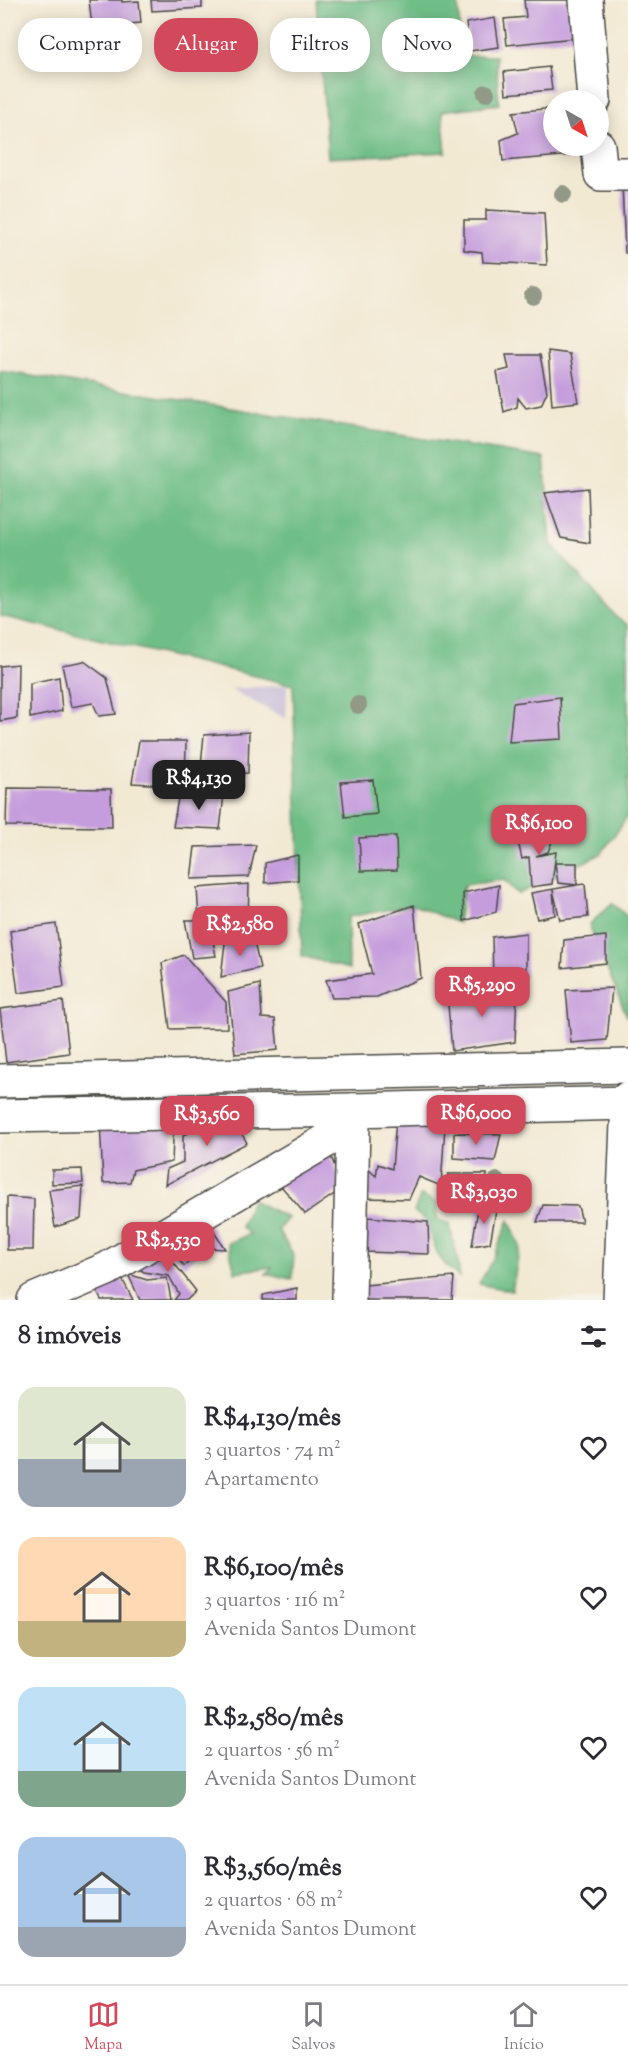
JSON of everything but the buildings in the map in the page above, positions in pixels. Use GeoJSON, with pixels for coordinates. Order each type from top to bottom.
{"type":"FeatureCollection","features":[{"type":"Feature","properties":{"kind":"main road"},"geometry":{"type":"LineString","coordinates":[[586,0],[593,90]]}},
{"type":"Feature","properties":{"kind":"main road"},"geometry":{"type":"LineString","coordinates":[[0,1081],[628,1066]]}},
{"type":"Feature","properties":{"kind":"main road"},"geometry":{"type":"LineString","coordinates":[[620,1300],[628,1098]]}},
{"type":"Feature","properties":{"kind":"main road"},"geometry":{"type":"LineString","coordinates":[[0,1116],[353,1117],[628,1103]]}},
{"type":"Feature","properties":{"kind":"main road"},"geometry":{"type":"LineString","coordinates":[[34,1300],[107,1269],[353,1117]]}},
{"type":"Feature","properties":{"kind":"main road"},"geometry":{"type":"LineString","coordinates":[[349,1300],[353,1117]]}},
{"type":"Feature","properties":{"kind":"shaded area"},"geometry":{"type":"Polygon","coordinates":[[[287,685],[286,719],[230,689],[287,685]]]}},
{"type":"Feature","properties":{"kind":"green space"},"geometry":{"type":"Polygon","coordinates":[[[316,0],[458,0],[459,18],[382,18],[382,72],[473,72],[473,56],[496,56],[499,104],[442,111],[446,152],[328,158],[321,72],[370,72],[370,18],[317,18],[316,0]]]}},
{"type":"Feature","properties":{"kind":"green space"},"geometry":{"type":"Polygon","coordinates":[[[0,371],[544,458],[551,544],[618,619],[628,625],[628,816],[601,854],[518,894],[504,880],[464,885],[458,923],[414,905],[348,917],[349,969],[302,956],[293,685],[0,616],[0,371]]]}},
{"type":"Feature","properties":{"kind":"green space"},"geometry":{"type":"Polygon","coordinates":[[[612,903],[628,917],[628,1019],[589,925],[612,903]]]}},
{"type":"Feature","properties":{"kind":"green space"},"geometry":{"type":"Polygon","coordinates":[[[421,1195],[437,1203],[437,1220],[449,1223],[460,1278],[437,1253],[428,1222],[414,1212],[421,1195]]]}},
{"type":"Feature","properties":{"kind":"green space"},"geometry":{"type":"Polygon","coordinates":[[[252,1200],[288,1218],[278,1230],[294,1256],[292,1279],[266,1274],[272,1267],[235,1272],[228,1243],[250,1234],[241,1227],[252,1200]]]}},
{"type":"Feature","properties":{"kind":"green space"},"geometry":{"type":"Polygon","coordinates":[[[509,1220],[520,1246],[512,1291],[479,1284],[493,1259],[509,1220]]]}}]}
